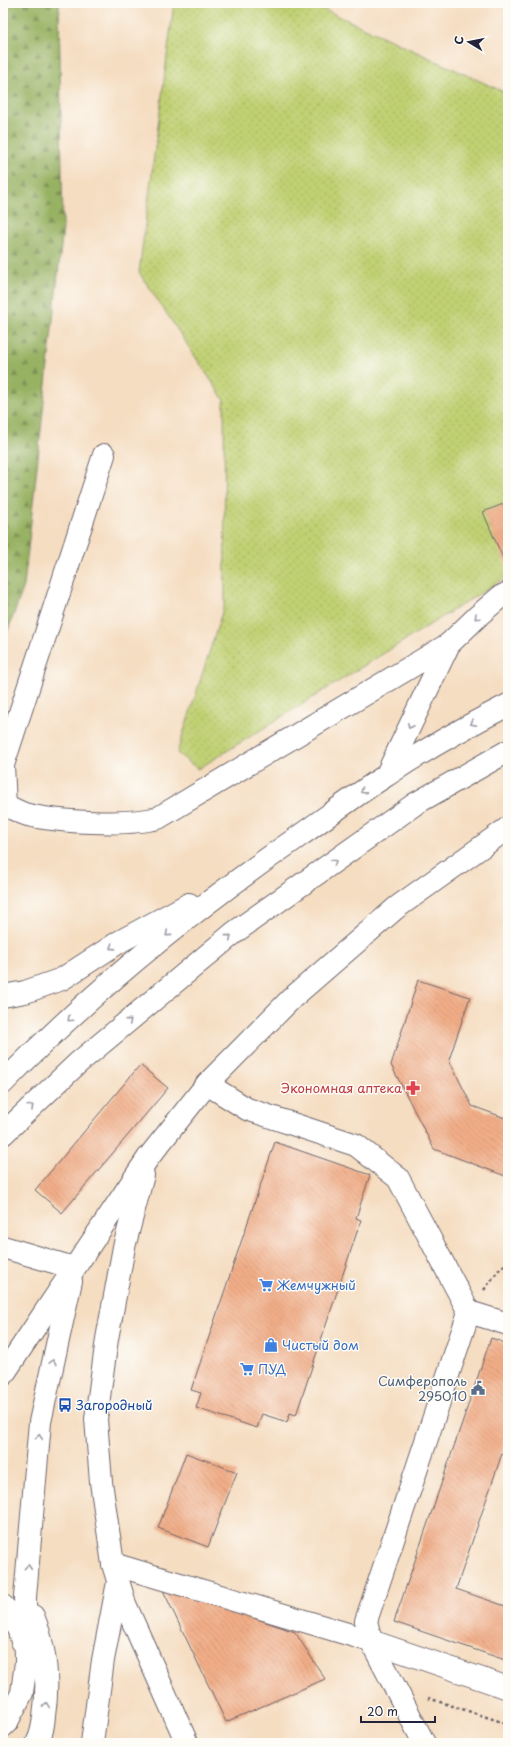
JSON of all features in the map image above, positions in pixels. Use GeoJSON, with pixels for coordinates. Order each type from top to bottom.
{"type":"FeatureCollection","features":[{"type":"Feature","properties":{"kind":"street"},"geometry":{"type":"LineString","coordinates":[[104,455],[3,765],[5,805],[26,814],[62,820],[144,821],[158,818],[449,644],[479,615],[500,597],[508,593]]}},
{"type":"Feature","properties":{"kind":"street"},"geometry":{"type":"LineString","coordinates":[[387,774],[449,644]]}},
{"type":"Feature","properties":{"kind":"street"},"geometry":{"type":"LineString","coordinates":[[3,1083],[106,985],[183,921],[256,866],[387,774],[469,725],[508,705]]}},
{"type":"Feature","properties":{"kind":"street"},"geometry":{"type":"LineString","coordinates":[[3,1134],[78,1063],[235,932],[415,804],[508,750]]}},
{"type":"Feature","properties":{"kind":"street"},"geometry":{"type":"LineString","coordinates":[[3,1374],[148,1158],[207,1084],[292,998],[396,908],[508,828]]}},
{"type":"Feature","properties":{"kind":"street"},"geometry":{"type":"LineString","coordinates":[[3,996],[25,992],[62,979],[119,942],[256,866]]}},
{"type":"Feature","properties":{"kind":"street"},"geometry":{"type":"LineString","coordinates":[[207,1084],[247,1109],[356,1145],[398,1178],[469,1312],[508,1324]]}},
{"type":"Feature","properties":{"kind":"street"},"geometry":{"type":"LineString","coordinates":[[148,1158],[124,1247],[107,1338],[96,1418],[101,1482],[115,1572],[125,1604],[187,1743]]}},
{"type":"Feature","properties":{"kind":"street"},"geometry":{"type":"LineString","coordinates":[[3,1247],[74,1268]]}},
{"type":"Feature","properties":{"kind":"street"},"geometry":{"type":"LineString","coordinates":[[3,1726],[7,1722],[22,1693],[26,1662],[25,1597],[40,1422],[74,1268]]}},
{"type":"Feature","properties":{"kind":"street"},"geometry":{"type":"LineString","coordinates":[[424,1743],[371,1641],[366,1621],[469,1312]]}},
{"type":"Feature","properties":{"kind":"street"},"geometry":{"type":"LineString","coordinates":[[115,1572],[371,1641],[508,1688]]}},
{"type":"Feature","properties":{"kind":"street"},"geometry":{"type":"LineString","coordinates":[[92,1743],[115,1572]]}},
{"type":"Feature","properties":{"kind":"street"},"geometry":{"type":"LineString","coordinates":[[25,1597],[37,1626],[45,1661],[48,1693],[41,1735],[37,1743]]}},
{"type":"Feature","properties":{"kind":"street"},"geometry":{"type":"LineString","coordinates":[[3,1606],[8,1611],[21,1635],[26,1662]]}},
{"type":"Feature","properties":{"kind":"path"},"geometry":{"type":"LineString","coordinates":[[469,1312],[501,1267],[508,1264]]}},
{"type":"Feature","properties":{"kind":"path"},"geometry":{"type":"LineString","coordinates":[[395,1687],[508,1724]]}},
{"type":"Feature","properties":{"kind":"green space"},"geometry":{"type":"Polygon","coordinates":[[[3,3],[59,3],[63,228],[24,586],[3,644],[3,3]]]}},
{"type":"Feature","properties":{"kind":"green space"},"geometry":{"type":"Polygon","coordinates":[[[174,3],[310,3],[508,94],[508,576],[198,769],[177,753],[225,603],[224,400],[139,272],[174,3]]]}},
{"type":"Feature","properties":{"kind":"building"},"geometry":{"type":"Polygon","coordinates":[[[508,502],[508,570],[483,512],[508,502]]]}},
{"type":"Feature","properties":{"kind":"building"},"geometry":{"type":"Polygon","coordinates":[[[418,980],[470,997],[449,1060],[472,1106],[508,1119],[508,1177],[434,1149],[391,1065],[418,980]]]}},
{"type":"Feature","properties":{"kind":"building"},"geometry":{"type":"Polygon","coordinates":[[[140,1065],[168,1088],[62,1213],[35,1190],[140,1065]]]}},
{"type":"Feature","properties":{"kind":"building"},"geometry":{"type":"Polygon","coordinates":[[[275,1142],[370,1175],[356,1218],[361,1220],[296,1415],[290,1413],[287,1422],[262,1414],[257,1428],[196,1408],[201,1393],[191,1390],[275,1142]]]}},
{"type":"Feature","properties":{"kind":"building"},"geometry":{"type":"Polygon","coordinates":[[[491,1338],[508,1344],[508,1436],[456,1589],[508,1607],[508,1661],[394,1622],[491,1338]]]}},
{"type":"Feature","properties":{"kind":"building"},"geometry":{"type":"Polygon","coordinates":[[[186,1453],[237,1472],[208,1547],[158,1528],[186,1453]]]}},
{"type":"Feature","properties":{"kind":"building"},"geometry":{"type":"Polygon","coordinates":[[[161,1586],[295,1632],[325,1679],[226,1722],[161,1586]]]}},
{"type":"Feature","properties":{"kind":"place","name":"Экономная аптека"},"geometry":{"type":"Point","coordinates":[413,1088]}},
{"type":"Feature","properties":{"kind":"place","name":"Жемчужный"},"geometry":{"type":"Point","coordinates":[266,1285]}},
{"type":"Feature","properties":{"kind":"place","name":"Чистый дом"},"geometry":{"type":"Point","coordinates":[271,1345]}},
{"type":"Feature","properties":{"kind":"place","name":"ПУД"},"geometry":{"type":"Point","coordinates":[247,1369]}},
{"type":"Feature","properties":{"kind":"place","name":"Симферополь 295010"},"geometry":{"type":"Point","coordinates":[478,1388]}},
{"type":"Feature","properties":{"kind":"place","name":"Загородный"},"geometry":{"type":"Point","coordinates":[65,1405]}}]}
